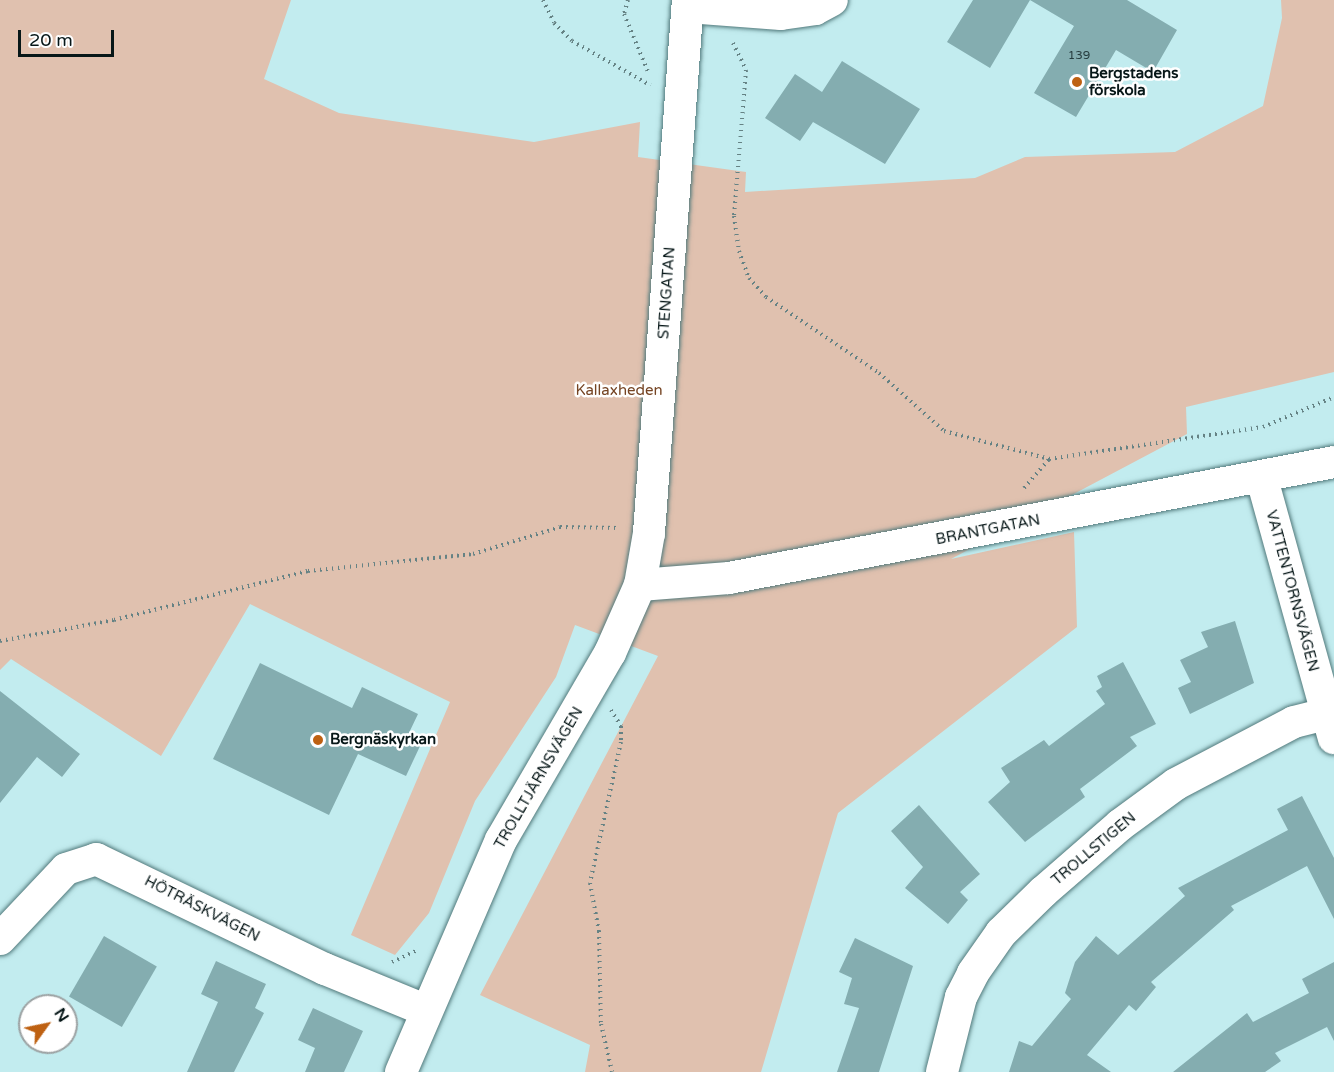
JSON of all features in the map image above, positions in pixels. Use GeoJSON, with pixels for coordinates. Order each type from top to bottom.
{"type":"FeatureCollection","features":[{"type":"Feature","properties":{"kind":"street"},"geometry":{"type":"LineString","coordinates":[[687,14],[782,14],[815,9],[832,0]]}},
{"type":"Feature","properties":{"kind":"street","name":"STENGATAN"},"geometry":{"type":"LineString","coordinates":[[640,585],[649,533],[687,14]]}},
{"type":"Feature","properties":{"kind":"street","name":"BRANTGATAN"},"geometry":{"type":"LineString","coordinates":[[640,585],[729,578],[1262,479],[1334,462]]}},
{"type":"Feature","properties":{"kind":"street","name":"VATTENTORNSVÄGEN"},"geometry":{"type":"LineString","coordinates":[[1262,479],[1331,722]]}},
{"type":"Feature","properties":{"kind":"street","name":"TROLLTJÄRNSVÄGEN"},"geometry":{"type":"LineString","coordinates":[[401,1072],[425,1010],[501,840],[588,694],[640,585]]}},
{"type":"Feature","properties":{"kind":"street","name":"TROLLSTIGEN"},"geometry":{"type":"LineString","coordinates":[[942,1072],[961,997],[974,973],[1002,933],[1042,892],[1120,825],[1176,784],[1294,722],[1331,722]]}},
{"type":"Feature","properties":{"kind":"street","name":"HÖTRÄSKVÄGEN"},"geometry":{"type":"LineString","coordinates":[[0,939],[66,869],[96,859],[366,986],[425,1010]]}},
{"type":"Feature","properties":{"kind":"path"},"geometry":{"type":"LineString","coordinates":[[543,0],[554,23],[572,41],[658,90],[624,14],[628,0]]}},
{"type":"Feature","properties":{"kind":"path"},"geometry":{"type":"LineString","coordinates":[[687,14],[726,38],[745,62],[734,216],[739,251],[749,278],[766,297],[879,373],[944,431],[1049,459],[1263,427],[1334,397]]}},
{"type":"Feature","properties":{"kind":"path"},"geometry":{"type":"LineString","coordinates":[[620,538],[624,517]]}},
{"type":"Feature","properties":{"kind":"path"},"geometry":{"type":"LineString","coordinates":[[0,641],[114,620],[308,572],[473,554],[560,527],[622,528]]}},
{"type":"Feature","properties":{"kind":"path"},"geometry":{"type":"LineString","coordinates":[[588,694],[615,713],[621,726],[619,756],[590,883],[599,932],[601,1024],[612,1072]]}},
{"type":"Feature","properties":{"kind":"path"},"geometry":{"type":"LineString","coordinates":[[366,986],[374,967],[412,954],[427,943]]}},
{"type":"Feature","properties":{"kind":"green space","name":"Kallaxheden"},"geometry":{"type":"Polygon","coordinates":[[[0,0],[291,0],[264,79],[339,113],[534,142],[640,122],[638,157],[746,172],[745,192],[975,178],[1025,157],[1175,152],[1263,106],[1282,18],[1281,0],[1334,0],[1334,372],[1186,407],[1187,434],[951,559],[1074,532],[1077,627],[838,813],[761,1072],[585,1072],[590,1045],[480,995],[658,656],[575,625],[556,677],[475,801],[429,913],[395,955],[351,935],[450,702],[250,604],[161,756],[11,659],[0,670],[0,0]]]}},
{"type":"Feature","properties":{"kind":"building"},"geometry":{"type":"Polygon","coordinates":[[[973,0],[1030,0],[990,68],[947,42],[973,0]]]}},
{"type":"Feature","properties":{"kind":"building"},"geometry":{"type":"Polygon","coordinates":[[[1030,0],[1127,0],[1177,30],[1153,72],[1116,50],[1076,117],[1034,93],[1074,26],[1030,0]]]}},
{"type":"Feature","properties":{"kind":"building"},"geometry":{"type":"Polygon","coordinates":[[[842,61],[920,109],[885,164],[813,122],[800,141],[765,118],[795,74],[822,92],[842,61]]]}},
{"type":"Feature","properties":{"kind":"building"},"geometry":{"type":"Polygon","coordinates":[[[1235,621],[1254,683],[1190,714],[1178,688],[1191,682],[1180,660],[1208,647],[1201,632],[1235,621]]]}},
{"type":"Feature","properties":{"kind":"building"},"geometry":{"type":"Polygon","coordinates":[[[1123,662],[1156,724],[1130,737],[1137,746],[1080,789],[1085,797],[1025,842],[988,802],[1010,782],[1001,768],[1044,740],[1049,746],[1105,704],[1096,691],[1102,687],[1097,676],[1123,662]]]}},
{"type":"Feature","properties":{"kind":"building","name":"Bergnäskyrkan"},"geometry":{"type":"Polygon","coordinates":[[[260,663],[352,708],[362,687],[418,714],[407,737],[421,744],[406,776],[358,754],[329,815],[213,759],[260,663]]]}},
{"type":"Feature","properties":{"kind":"building"},"geometry":{"type":"Polygon","coordinates":[[[0,691],[80,754],[62,777],[37,757],[0,803],[0,691]]]}},
{"type":"Feature","properties":{"kind":"building"},"geometry":{"type":"Polygon","coordinates":[[[1302,796],[1334,858],[1334,919],[1307,866],[1231,906],[1234,910],[1151,982],[1156,987],[1136,1011],[1129,1005],[1087,1055],[1111,1072],[1009,1072],[1019,1041],[1032,1046],[1071,999],[1065,993],[1075,962],[1096,936],[1118,955],[1185,896],[1178,888],[1288,830],[1277,809],[1302,796]]]}},
{"type":"Feature","properties":{"kind":"building"},"geometry":{"type":"Polygon","coordinates":[[[919,805],[980,874],[960,892],[968,900],[948,924],[905,888],[923,867],[891,831],[919,805]]]}},
{"type":"Feature","properties":{"kind":"building"},"geometry":{"type":"Polygon","coordinates":[[[104,936],[157,966],[122,1027],[78,1002],[78,994],[71,994],[104,936]]]}},
{"type":"Feature","properties":{"kind":"building"},"geometry":{"type":"Polygon","coordinates":[[[855,938],[913,966],[879,1072],[837,1072],[859,1008],[844,1004],[852,978],[839,972],[855,938]]]}},
{"type":"Feature","properties":{"kind":"building"},"geometry":{"type":"Polygon","coordinates":[[[216,961],[266,984],[255,1008],[264,1013],[234,1072],[187,1072],[218,1002],[201,994],[216,961]]]}},
{"type":"Feature","properties":{"kind":"building"},"geometry":{"type":"Polygon","coordinates":[[[1334,962],[1334,1041],[1327,1027],[1275,1053],[1281,1061],[1265,1072],[1173,1072],[1247,1013],[1253,1022],[1309,993],[1302,979],[1334,962]]]}},
{"type":"Feature","properties":{"kind":"building"},"geometry":{"type":"Polygon","coordinates":[[[313,1008],[363,1031],[344,1072],[305,1072],[315,1048],[298,1040],[313,1008]]]}},
{"type":"Feature","properties":{"kind":"place","name":"Bergstadens förskola"},"geometry":{"type":"Point","coordinates":[1077,82]}},
{"type":"Feature","properties":{"kind":"place","name":"Bergnäskyrkan"},"geometry":{"type":"Point","coordinates":[318,740]}}]}
